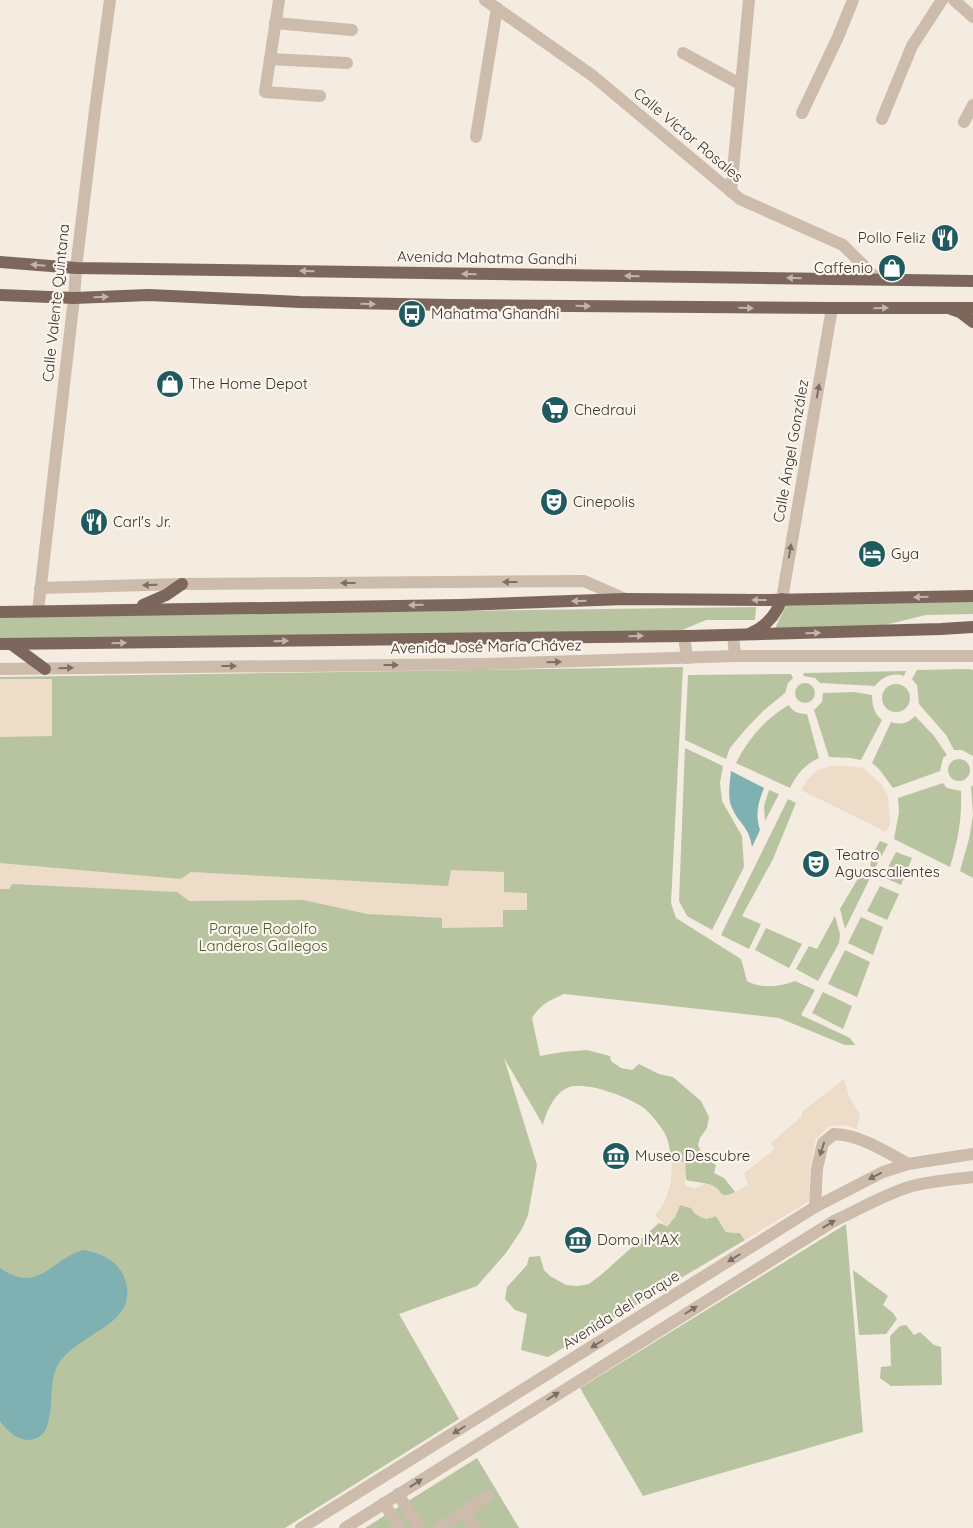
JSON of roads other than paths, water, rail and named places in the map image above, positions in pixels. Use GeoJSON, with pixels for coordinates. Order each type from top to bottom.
{"type":"FeatureCollection","features":[{"type":"Feature","properties":{"kind":"main road","name":"Avenida Mahatma Gandhi"},"geometry":{"type":"LineString","coordinates":[[0,262],[76,268],[971,280]]}},
{"type":"Feature","properties":{"kind":"main road"},"geometry":{"type":"LineString","coordinates":[[0,295],[74,298],[149,295],[300,302],[973,308]]}},
{"type":"Feature","properties":{"kind":"main road"},"geometry":{"type":"LineString","coordinates":[[943,307],[960,312],[973,322]]}},
{"type":"Feature","properties":{"kind":"main road"},"geometry":{"type":"LineString","coordinates":[[127,609],[158,600],[182,584]]}},
{"type":"Feature","properties":{"kind":"main road"},"geometry":{"type":"LineString","coordinates":[[950,597],[973,587]]}},
{"type":"Feature","properties":{"kind":"main road"},"geometry":{"type":"LineString","coordinates":[[0,612],[461,604],[625,599],[782,600],[973,596]]}},
{"type":"Feature","properties":{"kind":"main road"},"geometry":{"type":"LineString","coordinates":[[747,634],[766,624],[776,612],[782,600]]}},
{"type":"Feature","properties":{"kind":"main road","name":"Avenida José María Chávez"},"geometry":{"type":"LineString","coordinates":[[5,644],[684,636],[942,630],[973,627]]}},
{"type":"Feature","properties":{"kind":"main road"},"geometry":{"type":"LineString","coordinates":[[942,630],[973,637]]}},
{"type":"Feature","properties":{"kind":"main road"},"geometry":{"type":"LineString","coordinates":[[5,644],[45,669]]}},
{"type":"Feature","properties":{"kind":"street","name":"Calle Valente Quintana"},"geometry":{"type":"LineString","coordinates":[[38,611],[76,268],[110,0]]}},
{"type":"Feature","properties":{"kind":"street"},"geometry":{"type":"LineString","coordinates":[[279,0],[265,92],[320,96]]}},
{"type":"Feature","properties":{"kind":"street"},"geometry":{"type":"LineString","coordinates":[[731,192],[749,0]]}},
{"type":"Feature","properties":{"kind":"street"},"geometry":{"type":"LineString","coordinates":[[802,113],[838,37],[853,0]]}},
{"type":"Feature","properties":{"kind":"street"},"geometry":{"type":"LineString","coordinates":[[882,119],[912,46],[942,0]]}},
{"type":"Feature","properties":{"kind":"street"},"geometry":{"type":"LineString","coordinates":[[954,0],[973,17]]}},
{"type":"Feature","properties":{"kind":"street"},"geometry":{"type":"LineString","coordinates":[[476,138],[493,3]]}},
{"type":"Feature","properties":{"kind":"street","name":"Calle Víctor Rosales"},"geometry":{"type":"LineString","coordinates":[[493,3],[593,76],[740,199],[843,246],[877,279]]}},
{"type":"Feature","properties":{"kind":"street"},"geometry":{"type":"LineString","coordinates":[[276,23],[352,30]]}},
{"type":"Feature","properties":{"kind":"street"},"geometry":{"type":"LineString","coordinates":[[683,53],[740,84]]}},
{"type":"Feature","properties":{"kind":"street"},"geometry":{"type":"LineString","coordinates":[[270,59],[347,64]]}},
{"type":"Feature","properties":{"kind":"street"},"geometry":{"type":"LineString","coordinates":[[964,122],[973,105]]}},
{"type":"Feature","properties":{"kind":"street","name":"Calle Ángel González"},"geometry":{"type":"LineString","coordinates":[[782,600],[832,308]]}},
{"type":"Feature","properties":{"kind":"street"},"geometry":{"type":"LineString","coordinates":[[40,588],[182,584],[584,581],[625,599]]}},
{"type":"Feature","properties":{"kind":"street"},"geometry":{"type":"LineString","coordinates":[[733,635],[735,656]]}},
{"type":"Feature","properties":{"kind":"street"},"geometry":{"type":"LineString","coordinates":[[684,636],[687,658]]}},
{"type":"Feature","properties":{"kind":"street","name":"Avenida José María Chávez"},"geometry":{"type":"LineString","coordinates":[[0,669],[484,664],[735,656],[973,656]]}},
{"type":"Feature","properties":{"kind":"street"},"geometry":{"type":"LineString","coordinates":[[815,1207],[817,1168],[823,1143],[834,1134],[845,1134],[862,1140],[908,1164]]}},
{"type":"Feature","properties":{"kind":"street","name":"Avenida del Parque"},"geometry":{"type":"LineString","coordinates":[[301,1528],[815,1207],[883,1172],[908,1164],[973,1154]]}},
{"type":"Feature","properties":{"kind":"street"},"geometry":{"type":"LineString","coordinates":[[345,1528],[834,1221],[912,1186],[973,1177]]}},
{"type":"Feature","properties":{"kind":"street"},"geometry":{"type":"LineString","coordinates":[[520,1392],[529,1411]]}},
{"type":"Feature","properties":{"kind":"street"},"geometry":{"type":"LineString","coordinates":[[398,1494],[419,1528]]}},
{"type":"Feature","properties":{"kind":"street"},"geometry":{"type":"LineString","coordinates":[[438,1528],[488,1496]]}},
{"type":"Feature","properties":{"kind":"street"},"geometry":{"type":"LineString","coordinates":[[384,1503],[399,1528]]}},
{"type":"Feature","properties":{"kind":"street"},"geometry":{"type":"LineString","coordinates":[[464,1512],[475,1528]]}},
{"type":"Feature","properties":{"kind":"water"},"geometry":{"type":"Polygon","coordinates":[[[731,771],[764,788],[758,809],[760,830],[752,847],[749,834],[730,804],[731,771]]]}},
{"type":"Feature","properties":{"kind":"water"},"geometry":{"type":"Polygon","coordinates":[[[83,1250],[108,1258],[122,1272],[127,1295],[123,1309],[102,1329],[76,1346],[64,1357],[54,1376],[48,1425],[39,1437],[28,1440],[22,1439],[7,1430],[0,1421],[0,1268],[24,1278],[34,1277],[83,1250]]]}},
{"type":"Feature","properties":{"kind":"place","name":"Pollo Feliz"},"geometry":{"type":"Point","coordinates":[945,238]}},
{"type":"Feature","properties":{"kind":"place","name":"Caffenio"},"geometry":{"type":"Point","coordinates":[892,268]}},
{"type":"Feature","properties":{"kind":"place","name":"Mahatma Ghandhi"},"geometry":{"type":"Point","coordinates":[412,314]}},
{"type":"Feature","properties":{"kind":"place","name":"The Home Depot"},"geometry":{"type":"Point","coordinates":[170,384]}},
{"type":"Feature","properties":{"kind":"place","name":"Chedraui"},"geometry":{"type":"Point","coordinates":[555,410]}},
{"type":"Feature","properties":{"kind":"place","name":"Cinepolis"},"geometry":{"type":"Point","coordinates":[554,502]}},
{"type":"Feature","properties":{"kind":"place","name":"Carl's Jr."},"geometry":{"type":"Point","coordinates":[94,522]}},
{"type":"Feature","properties":{"kind":"place","name":"Gya"},"geometry":{"type":"Point","coordinates":[872,554]}},
{"type":"Feature","properties":{"kind":"place","name":"Teatro Aguascalientes"},"geometry":{"type":"Point","coordinates":[816,864]}},
{"type":"Feature","properties":{"kind":"place","name":"Museo Descubre"},"geometry":{"type":"Point","coordinates":[616,1156]}},
{"type":"Feature","properties":{"kind":"place","name":"Domo IMAX"},"geometry":{"type":"Point","coordinates":[578,1240]}},
{"type":"Feature","properties":{"kind":"park label","name":"Parque Rodolfo Landeros Gallegos"},"geometry":{"type":"Point","coordinates":[263,938]}}]}
